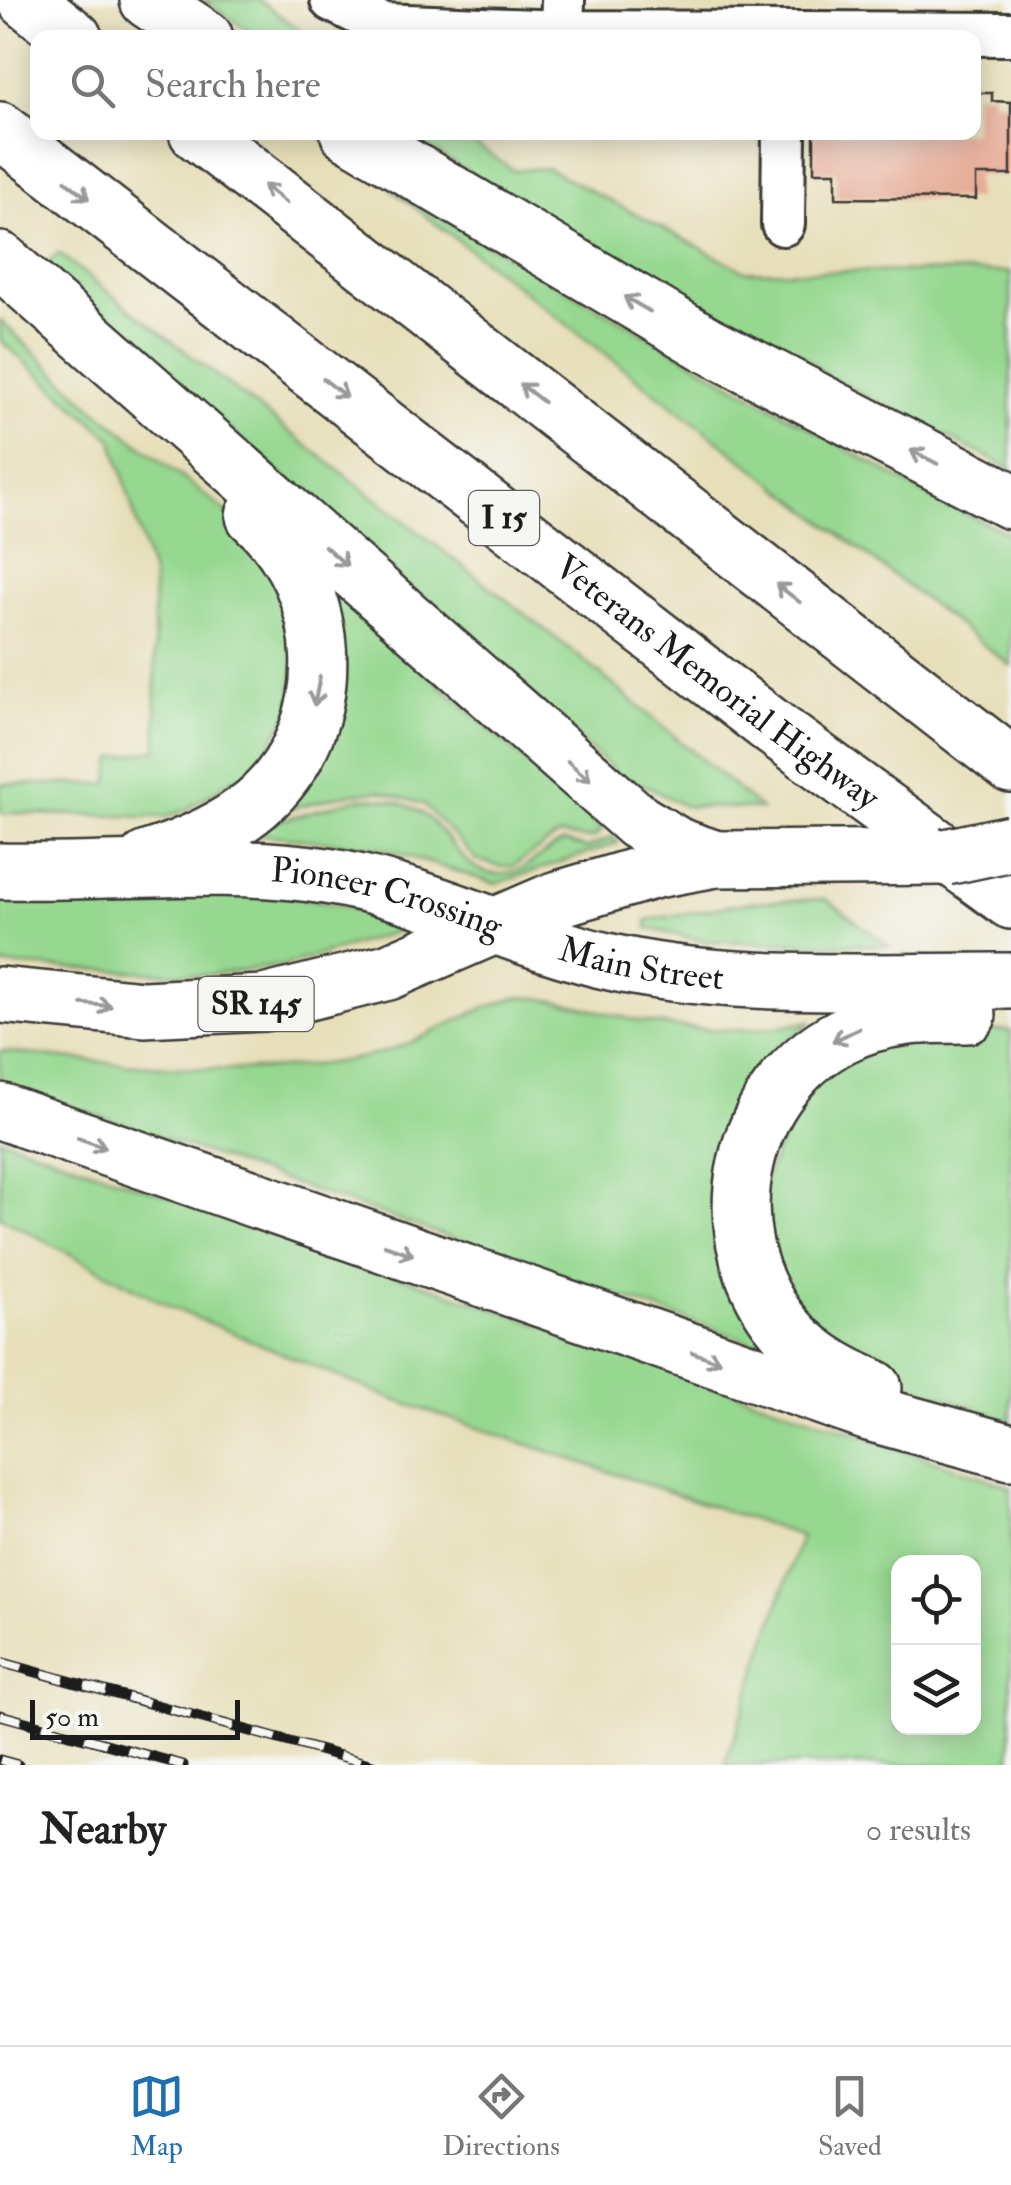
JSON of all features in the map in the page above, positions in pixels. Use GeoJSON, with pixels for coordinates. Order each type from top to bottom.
{"type":"FeatureCollection","features":[{"type":"Feature","properties":{"kind":"highway"},"geometry":{"type":"LineString","coordinates":[[26,0],[64,30]]}},
{"type":"Feature","properties":{"kind":"highway"},"geometry":{"type":"LineString","coordinates":[[148,0],[192,30]]}},
{"type":"Feature","properties":{"kind":"highway","name":"Veterans Memorial Highway"},"geometry":{"type":"LineString","coordinates":[[0,130],[775,729],[1011,901]]}},
{"type":"Feature","properties":{"kind":"highway"},"geometry":{"type":"LineString","coordinates":[[207,140],[1011,765]]}},
{"type":"Feature","properties":{"kind":"highway"},"geometry":{"type":"LineString","coordinates":[[362,140],[708,344],[1011,501]]}},
{"type":"Feature","properties":{"kind":"highway"},"geometry":{"type":"LineString","coordinates":[[0,263],[638,822],[678,846],[716,858]]}},
{"type":"Feature","properties":{"kind":"highway"},"geometry":{"type":"LineString","coordinates":[[0,263],[36,319],[271,534],[295,567],[321,644],[321,672],[308,725],[290,765],[258,802],[182,846],[84,874]]}},
{"type":"Feature","properties":{"kind":"highway","name":"Main Street"},"geometry":{"type":"LineString","coordinates":[[498,924],[617,880],[716,858],[946,857],[1011,843]]}},
{"type":"Feature","properties":{"kind":"highway","name":"Pioneer Crossing"},"geometry":{"type":"LineString","coordinates":[[0,871],[84,874],[215,868],[326,876],[392,890],[498,924]]}},
{"type":"Feature","properties":{"kind":"highway","name":"Main Street"},"geometry":{"type":"LineString","coordinates":[[498,924],[592,958],[679,974],[922,998],[1011,981]]}},
{"type":"Feature","properties":{"kind":"highway","name":"Pioneer Crossing"},"geometry":{"type":"LineString","coordinates":[[0,996],[144,1008],[251,1004],[388,972],[498,924]]}},
{"type":"Feature","properties":{"kind":"highway"},"geometry":{"type":"LineString","coordinates":[[1011,1014],[922,998],[886,1020],[842,1036],[802,1064],[782,1084],[760,1120],[745,1160],[742,1233],[764,1298],[808,1352],[848,1377],[1011,1441]]}},
{"type":"Feature","properties":{"kind":"highway"},"geometry":{"type":"LineString","coordinates":[[0,1111],[869,1413],[1011,1452]]}},
{"type":"Feature","properties":{"kind":"lane"},"geometry":{"type":"LineString","coordinates":[[332,0],[382,25],[563,23],[682,30]]}},
{"type":"Feature","properties":{"kind":"lane"},"geometry":{"type":"LineString","coordinates":[[981,34],[1011,34]]}},
{"type":"Feature","properties":{"kind":"lane"},"geometry":{"type":"LineString","coordinates":[[783,224],[784,140]]}},
{"type":"Feature","properties":{"kind":"green space"},"geometry":{"type":"Polygon","coordinates":[[[203,0],[259,0],[300,30],[248,30],[203,0]]]}},
{"type":"Feature","properties":{"kind":"green space"},"geometry":{"type":"Polygon","coordinates":[[[416,140],[468,140],[513,170],[547,168],[745,271],[1011,272],[1011,469],[830,378],[805,357],[772,343],[760,347],[416,140]]]}},
{"type":"Feature","properties":{"kind":"green space"},"geometry":{"type":"Polygon","coordinates":[[[391,189],[938,501],[1011,534],[1011,666],[391,189]]]}},
{"type":"Feature","properties":{"kind":"green space"},"geometry":{"type":"Polygon","coordinates":[[[58,253],[575,653],[761,809],[684,806],[643,784],[637,791],[46,266],[58,253]]]}},
{"type":"Feature","properties":{"kind":"green space"},"geometry":{"type":"Polygon","coordinates":[[[0,320],[94,409],[241,523],[297,623],[291,710],[246,785],[235,778],[184,811],[165,817],[0,813],[0,784],[108,784],[113,758],[157,750],[153,578],[112,439],[0,340],[0,320]]]}},
{"type":"Feature","properties":{"kind":"green space"},"geometry":{"type":"Polygon","coordinates":[[[319,577],[602,829],[598,834],[588,839],[558,836],[513,866],[501,867],[477,860],[423,804],[380,791],[342,795],[271,814],[319,577]]]}},
{"type":"Feature","properties":{"kind":"green space"},"geometry":{"type":"Polygon","coordinates":[[[360,798],[391,801],[420,812],[467,861],[490,873],[521,869],[565,842],[587,848],[613,837],[618,843],[496,884],[382,848],[238,832],[360,798]]]}},
{"type":"Feature","properties":{"kind":"green space"},"geometry":{"type":"Polygon","coordinates":[[[0,885],[296,896],[425,923],[287,965],[207,975],[0,965],[0,885]]]}},
{"type":"Feature","properties":{"kind":"green space"},"geometry":{"type":"Polygon","coordinates":[[[826,899],[889,946],[704,941],[647,928],[647,920],[752,902],[826,899]]]}},
{"type":"Feature","properties":{"kind":"green space"},"geometry":{"type":"Polygon","coordinates":[[[521,997],[691,1028],[752,1029],[812,1021],[774,1057],[740,1102],[717,1152],[713,1179],[725,1241],[771,1349],[0,1082],[0,1051],[229,1070],[365,1057],[521,997]]]}},
{"type":"Feature","properties":{"kind":"green space"},"geometry":{"type":"Polygon","coordinates":[[[979,1030],[1011,1031],[1011,1422],[837,1357],[813,1342],[746,1223],[816,1059],[979,1030]]]}},
{"type":"Feature","properties":{"kind":"green space"},"geometry":{"type":"Polygon","coordinates":[[[0,1138],[1011,1487],[1011,1765],[725,1765],[801,1536],[392,1399],[173,1308],[0,1217],[0,1138]]]}},
{"type":"Feature","properties":{"kind":"building"},"geometry":{"type":"Polygon","coordinates":[[[981,93],[992,93],[992,101],[1011,102],[1011,175],[976,175],[976,199],[836,198],[836,172],[814,172],[814,140],[981,140],[981,93]]]}},
{"type":"Feature","properties":{"kind":"railway"},"geometry":{"type":"LineString","coordinates":[[0,1662],[373,1765]]}},
{"type":"Feature","properties":{"kind":"railway"},"geometry":{"type":"LineString","coordinates":[[0,1715],[183,1765]]}},
{"type":"Feature","properties":{"kind":"railway"},"geometry":{"type":"LineString","coordinates":[[0,1760],[18,1765]]}}]}
